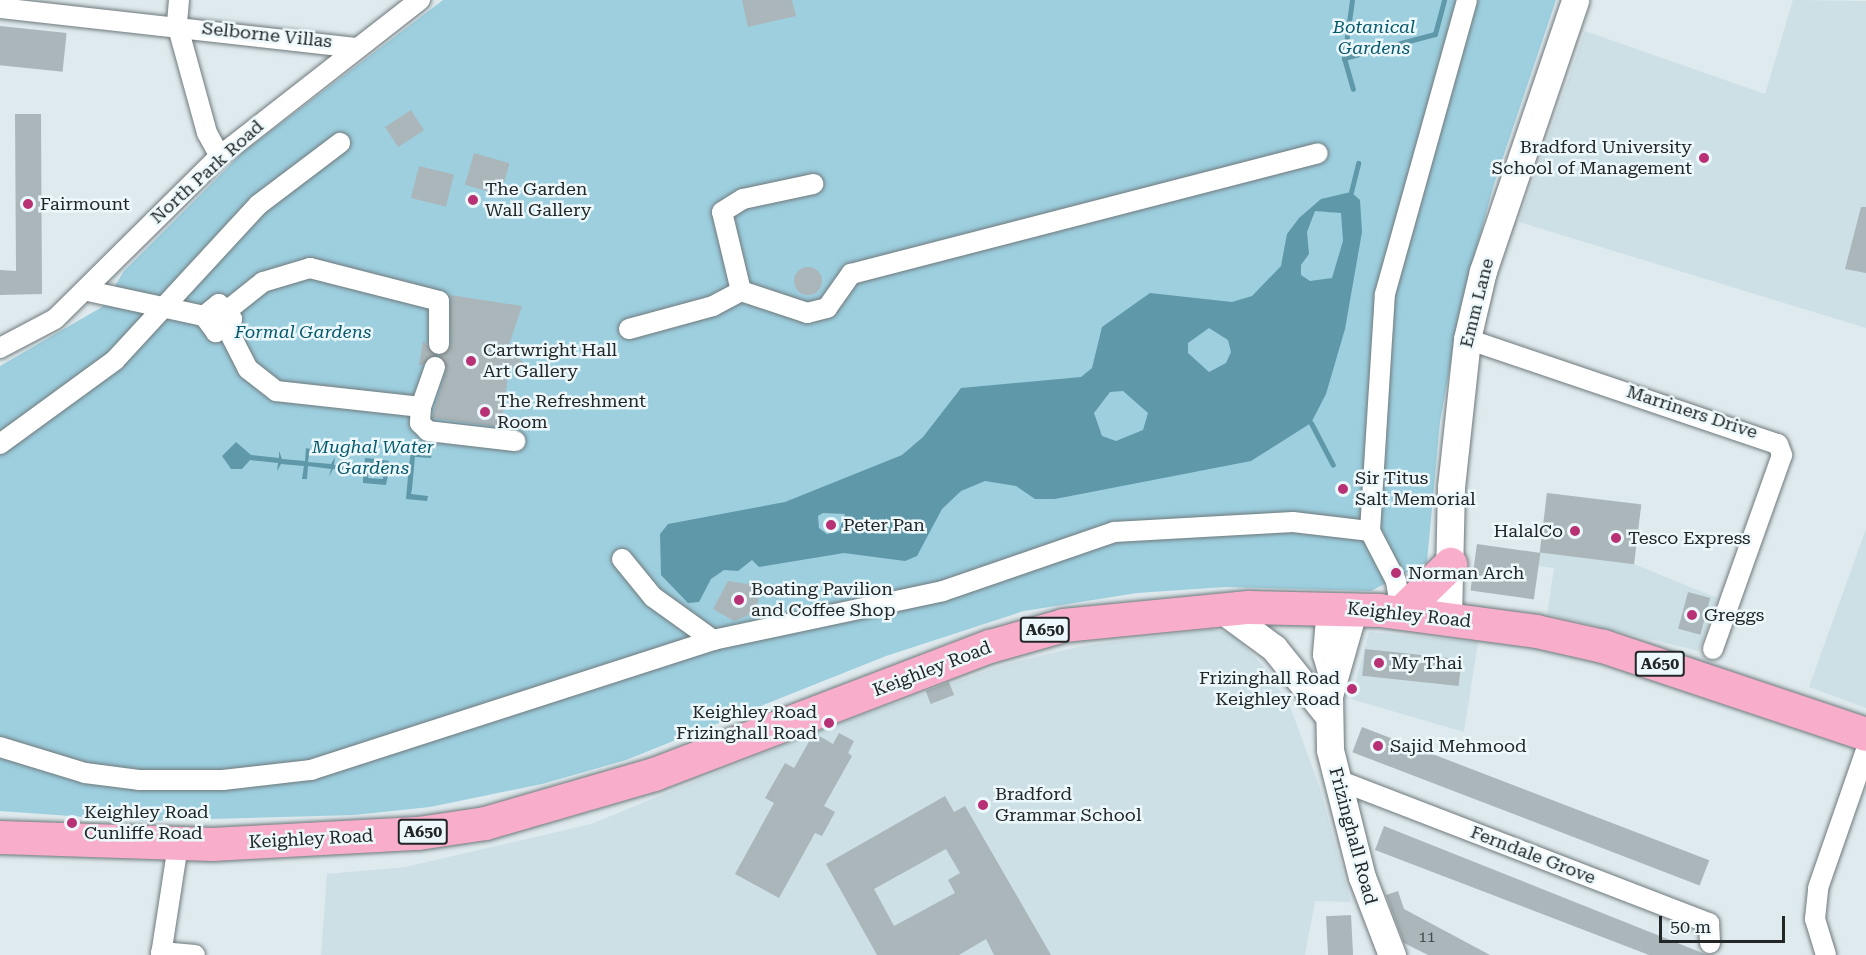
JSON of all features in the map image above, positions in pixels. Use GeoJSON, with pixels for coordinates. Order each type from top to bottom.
{"type":"FeatureCollection","features":[{"type":"Feature","properties":{"kind":"highway"},"geometry":{"type":"LineString","coordinates":[[1401,612],[1450,564]]}},
{"type":"Feature","properties":{"kind":"highway","name":"Keighley Road"},"geometry":{"type":"LineString","coordinates":[[0,837],[178,844],[418,833],[515,816],[654,774],[990,646],[1063,625],[1221,609],[1342,608],[1401,612],[1448,618],[1603,646],[1866,734]]}},
{"type":"Feature","properties":{"kind":"street"},"geometry":{"type":"LineString","coordinates":[[179,0],[177,24],[207,133],[220,156]]}},
{"type":"Feature","properties":{"kind":"street","name":"North Park Road"},"geometry":{"type":"LineString","coordinates":[[0,348],[56,319],[88,291],[220,156],[420,0]]}},
{"type":"Feature","properties":{"kind":"street"},"geometry":{"type":"LineString","coordinates":[[1401,612],[1396,581],[1370,531],[1385,294],[1467,0]]}},
{"type":"Feature","properties":{"kind":"street","name":"Emm Lane"},"geometry":{"type":"LineString","coordinates":[[1448,618],[1456,412],[1467,339],[1484,271],[1575,0]]}},
{"type":"Feature","properties":{"kind":"street","name":"Selborne Villas"},"geometry":{"type":"LineString","coordinates":[[0,8],[177,24],[357,48]]}},
{"type":"Feature","properties":{"kind":"street"},"geometry":{"type":"LineString","coordinates":[[0,444],[115,360],[258,205],[340,143]]}},
{"type":"Feature","properties":{"kind":"street"},"geometry":{"type":"LineString","coordinates":[[629,329],[713,306],[741,291],[807,313],[827,308],[851,274],[1318,153]]}},
{"type":"Feature","properties":{"kind":"street"},"geometry":{"type":"LineString","coordinates":[[741,291],[722,212],[743,200],[813,184]]}},
{"type":"Feature","properties":{"kind":"street"},"geometry":{"type":"LineString","coordinates":[[88,291],[204,316],[211,330],[228,319],[264,282],[304,267],[440,301],[439,344]]}},
{"type":"Feature","properties":{"kind":"street"},"geometry":{"type":"LineString","coordinates":[[228,319],[248,369],[276,391],[421,407]]}},
{"type":"Feature","properties":{"kind":"street","name":"Marriners Drive"},"geometry":{"type":"LineString","coordinates":[[1467,339],[1778,444],[1782,455],[1713,649]]}},
{"type":"Feature","properties":{"kind":"street"},"geometry":{"type":"LineString","coordinates":[[435,367],[421,407],[420,423],[428,431],[515,441]]}},
{"type":"Feature","properties":{"kind":"street"},"geometry":{"type":"LineString","coordinates":[[0,747],[85,773],[139,780],[224,780],[311,770],[713,640],[943,591],[1113,532],[1293,522],[1370,531]]}},
{"type":"Feature","properties":{"kind":"street"},"geometry":{"type":"LineString","coordinates":[[622,559],[653,597],[713,640]]}},
{"type":"Feature","properties":{"kind":"street","name":"Frizinghall Road"},"geometry":{"type":"LineString","coordinates":[[1342,608],[1327,714],[1338,780],[1371,906],[1392,955]]}},
{"type":"Feature","properties":{"kind":"street","name":"Frizinghall Road"},"geometry":{"type":"LineString","coordinates":[[1221,609],[1274,648],[1327,714]]}},
{"type":"Feature","properties":{"kind":"street"},"geometry":{"type":"LineString","coordinates":[[1826,955],[1815,919],[1818,888],[1866,750]]}},
{"type":"Feature","properties":{"kind":"street","name":"Ferndale Grove"},"geometry":{"type":"LineString","coordinates":[[1338,780],[1709,923],[1710,943]]}},
{"type":"Feature","properties":{"kind":"street"},"geometry":{"type":"LineString","coordinates":[[178,844],[161,953],[195,955]]}},
{"type":"Feature","properties":{"kind":"shaded area","name":"Bradford University School of Management"},"geometry":{"type":"Polygon","coordinates":[[[1793,0],[1866,1],[1866,328],[1519,222],[1585,31],[1765,94],[1793,0]]]}},
{"type":"Feature","properties":{"kind":"shaded area"},"geometry":{"type":"Polygon","coordinates":[[[1351,192],[1360,200],[1362,232],[1345,329],[1326,394],[1311,423],[1251,461],[1055,499],[1035,499],[1016,486],[985,481],[961,491],[942,509],[917,556],[905,561],[844,553],[759,567],[752,560],[738,571],[724,570],[711,579],[699,602],[688,603],[661,575],[660,534],[668,524],[785,502],[902,455],[923,437],[961,388],[1081,377],[1092,368],[1102,327],[1150,293],[1232,302],[1252,296],[1281,266],[1287,234],[1299,218],[1321,199],[1351,192]],[[1315,211],[1307,232],[1309,254],[1301,265],[1301,275],[1310,281],[1332,278],[1343,241],[1341,213],[1315,211]],[[1209,328],[1188,343],[1188,353],[1209,372],[1226,363],[1231,352],[1228,340],[1209,328]],[[1123,391],[1110,392],[1094,413],[1102,436],[1116,441],[1143,430],[1148,413],[1123,391]],[[823,513],[818,516],[819,528],[827,534],[839,531],[845,514],[823,513]]]}},
{"type":"Feature","properties":{"kind":"shaded area"},"geometry":{"type":"Polygon","coordinates":[[[236,442],[251,455],[279,458],[279,451],[282,459],[305,461],[306,448],[310,449],[308,462],[331,464],[335,457],[334,465],[364,468],[365,458],[377,459],[389,461],[388,471],[408,473],[411,451],[432,453],[431,458],[415,457],[411,494],[428,496],[427,501],[406,499],[408,476],[388,475],[386,485],[363,483],[363,472],[333,469],[329,477],[331,469],[308,466],[307,479],[302,479],[304,466],[281,464],[277,471],[278,463],[250,460],[242,469],[231,469],[222,456],[236,442]],[[369,463],[368,478],[383,479],[384,465],[369,463]]]}},
{"type":"Feature","properties":{"kind":"shaded area"},"geometry":{"type":"Polygon","coordinates":[[[1547,493],[1641,504],[1634,564],[1717,598],[1699,651],[1547,614],[1554,568],[1538,566],[1547,493]]]}},
{"type":"Feature","properties":{"kind":"shaded area"},"geometry":{"type":"Polygon","coordinates":[[[1866,529],[1866,708],[1809,687],[1866,529]]]}},
{"type":"Feature","properties":{"kind":"shaded area","name":"Bradford Grammar School"},"geometry":{"type":"Polygon","coordinates":[[[1212,629],[1233,634],[1267,670],[1291,709],[1319,785],[1351,902],[1315,901],[1305,955],[321,955],[327,874],[405,867],[591,824],[813,733],[1003,665],[1082,646],[1212,629]]]}},
{"type":"Feature","properties":{"kind":"shaded area"},"geometry":{"type":"Polygon","coordinates":[[[1369,632],[1478,642],[1464,732],[1351,699],[1369,632]]]}},
{"type":"Feature","properties":{"kind":"green space"},"geometry":{"type":"Polygon","coordinates":[[[443,0],[1556,0],[1494,184],[1462,302],[1440,422],[1427,562],[1371,591],[1225,587],[1137,593],[1024,611],[886,656],[626,760],[542,784],[430,807],[354,815],[141,821],[0,811],[0,366],[102,307],[124,271],[242,153],[443,0]]]}},
{"type":"Feature","properties":{"kind":"building"},"geometry":{"type":"Polygon","coordinates":[[[742,0],[792,0],[796,16],[748,27],[742,0]]]}},
{"type":"Feature","properties":{"kind":"building"},"geometry":{"type":"Polygon","coordinates":[[[0,26],[67,33],[63,72],[0,65],[0,26]]]}},
{"type":"Feature","properties":{"kind":"building"},"geometry":{"type":"Polygon","coordinates":[[[411,110],[424,130],[398,147],[385,127],[411,110]]]}},
{"type":"Feature","properties":{"kind":"building","name":"Fairmount"},"geometry":{"type":"Polygon","coordinates":[[[15,114],[41,114],[42,294],[0,295],[0,270],[16,271],[15,114]]]}},
{"type":"Feature","properties":{"kind":"building"},"geometry":{"type":"Polygon","coordinates":[[[474,153],[510,163],[500,195],[465,185],[474,153]]]}},
{"type":"Feature","properties":{"kind":"building"},"geometry":{"type":"Polygon","coordinates":[[[419,166],[454,175],[446,207],[411,198],[419,166]]]}},
{"type":"Feature","properties":{"kind":"building"},"geometry":{"type":"Polygon","coordinates":[[[1861,207],[1866,207],[1866,273],[1845,269],[1861,207]]]}},
{"type":"Feature","properties":{"kind":"building"},"geometry":{"type":"Polygon","coordinates":[[[808,267],[818,271],[822,281],[818,291],[808,295],[798,291],[794,281],[798,271],[808,267]]]}},
{"type":"Feature","properties":{"kind":"building","name":"Cartwright Hall Art Gallery"},"geometry":{"type":"Polygon","coordinates":[[[450,295],[522,306],[508,348],[524,363],[509,368],[501,427],[432,418],[446,370],[439,356],[451,345],[450,295]]]}},
{"type":"Feature","properties":{"kind":"building"},"geometry":{"type":"Polygon","coordinates":[[[423,341],[437,355],[423,365],[419,365],[423,341]]]}},
{"type":"Feature","properties":{"kind":"building"},"geometry":{"type":"Polygon","coordinates":[[[1547,493],[1641,505],[1634,564],[1540,553],[1547,493]]]}},
{"type":"Feature","properties":{"kind":"building"},"geometry":{"type":"Polygon","coordinates":[[[1477,544],[1540,553],[1534,599],[1470,591],[1477,544]]]}},
{"type":"Feature","properties":{"kind":"building","name":"Boating Pavilion and Coffee Shop"},"geometry":{"type":"Polygon","coordinates":[[[755,579],[759,601],[747,616],[734,621],[713,609],[728,581],[747,584],[755,579]]]}},
{"type":"Feature","properties":{"kind":"building","name":"Greggs"},"geometry":{"type":"Polygon","coordinates":[[[1688,592],[1710,598],[1700,635],[1678,629],[1688,592]]]}},
{"type":"Feature","properties":{"kind":"building"},"geometry":{"type":"Polygon","coordinates":[[[1365,649],[1461,659],[1459,686],[1362,676],[1365,649]]]}},
{"type":"Feature","properties":{"kind":"building"},"geometry":{"type":"Polygon","coordinates":[[[949,682],[954,695],[931,704],[926,691],[949,682]]]}},
{"type":"Feature","properties":{"kind":"building"},"geometry":{"type":"Polygon","coordinates":[[[1362,727],[1709,860],[1700,886],[1352,752],[1362,727]]]}},
{"type":"Feature","properties":{"kind":"building"},"geometry":{"type":"Polygon","coordinates":[[[814,733],[833,744],[839,733],[854,741],[848,753],[852,756],[824,806],[835,812],[822,836],[815,833],[779,898],[735,874],[774,803],[765,798],[785,763],[794,768],[814,733]]]}},
{"type":"Feature","properties":{"kind":"building"},"geometry":{"type":"Polygon","coordinates":[[[945,796],[954,812],[965,806],[1051,955],[994,955],[986,939],[959,955],[877,955],[826,864],[945,796]],[[946,849],[874,889],[894,926],[955,893],[948,880],[960,873],[946,849]]]}},
{"type":"Feature","properties":{"kind":"building"},"geometry":{"type":"Polygon","coordinates":[[[1384,826],[1705,954],[1716,955],[1649,955],[1375,850],[1384,826]]]}},
{"type":"Feature","properties":{"kind":"building"},"geometry":{"type":"Polygon","coordinates":[[[1398,891],[1404,909],[1490,955],[1428,955],[1404,943],[1386,895],[1398,891]]]}},
{"type":"Feature","properties":{"kind":"building"},"geometry":{"type":"Polygon","coordinates":[[[1351,915],[1353,955],[1328,955],[1326,916],[1351,915]]]}},
{"type":"Feature","properties":{"kind":"waterway"},"geometry":{"type":"LineString","coordinates":[[1352,0],[1344,58],[1353,89]]}},
{"type":"Feature","properties":{"kind":"waterway"},"geometry":{"type":"LineString","coordinates":[[1344,58],[1435,34],[1444,0]]}},
{"type":"Feature","properties":{"kind":"waterway"},"geometry":{"type":"LineString","coordinates":[[1351,192],[1358,163]]}},
{"type":"Feature","properties":{"kind":"waterway"},"geometry":{"type":"LineString","coordinates":[[1311,423],[1333,465]]}},
{"type":"Feature","properties":{"kind":"place","name":"Bradford University School of Management"},"geometry":{"type":"Point","coordinates":[1704,158]}},
{"type":"Feature","properties":{"kind":"place","name":"The Garden Wall Gallery"},"geometry":{"type":"Point","coordinates":[473,200]}},
{"type":"Feature","properties":{"kind":"place","name":"Fairmount"},"geometry":{"type":"Point","coordinates":[28,204]}},
{"type":"Feature","properties":{"kind":"place","name":"Cartwright Hall Art Gallery"},"geometry":{"type":"Point","coordinates":[471,361]}},
{"type":"Feature","properties":{"kind":"place","name":"The Refreshment Room"},"geometry":{"type":"Point","coordinates":[485,412]}},
{"type":"Feature","properties":{"kind":"place","name":"Sir Titus Salt Memorial"},"geometry":{"type":"Point","coordinates":[1343,489]}},
{"type":"Feature","properties":{"kind":"place","name":"Peter Pan"},"geometry":{"type":"Point","coordinates":[831,525]}},
{"type":"Feature","properties":{"kind":"place","name":"HalalCo"},"geometry":{"type":"Point","coordinates":[1575,531]}},
{"type":"Feature","properties":{"kind":"place","name":"Tesco Express"},"geometry":{"type":"Point","coordinates":[1616,538]}},
{"type":"Feature","properties":{"kind":"place","name":"Norman Arch"},"geometry":{"type":"Point","coordinates":[1396,573]}},
{"type":"Feature","properties":{"kind":"place","name":"Boating Pavilion and Coffee Shop"},"geometry":{"type":"Point","coordinates":[739,600]}},
{"type":"Feature","properties":{"kind":"place","name":"Greggs"},"geometry":{"type":"Point","coordinates":[1692,615]}},
{"type":"Feature","properties":{"kind":"place","name":"My Thai"},"geometry":{"type":"Point","coordinates":[1379,663]}},
{"type":"Feature","properties":{"kind":"place","name":"Frizinghall Road Keighley Road"},"geometry":{"type":"Point","coordinates":[1352,689]}},
{"type":"Feature","properties":{"kind":"place","name":"Keighley Road Frizinghall Road"},"geometry":{"type":"Point","coordinates":[829,723]}},
{"type":"Feature","properties":{"kind":"place","name":"Sajid Mehmood"},"geometry":{"type":"Point","coordinates":[1378,746]}},
{"type":"Feature","properties":{"kind":"place","name":"Bradford Grammar School"},"geometry":{"type":"Point","coordinates":[983,805]}},
{"type":"Feature","properties":{"kind":"place","name":"Keighley Road Cunliffe Road"},"geometry":{"type":"Point","coordinates":[72,823]}},
{"type":"Feature","properties":{"kind":"park label","name":"Botanical Gardens"},"geometry":{"type":"Point","coordinates":[1374,38]}},
{"type":"Feature","properties":{"kind":"park label","name":"Formal Gardens"},"geometry":{"type":"Point","coordinates":[303,332]}},
{"type":"Feature","properties":{"kind":"park label","name":"Mughal Water Gardens"},"geometry":{"type":"Point","coordinates":[373,458]}}]}
